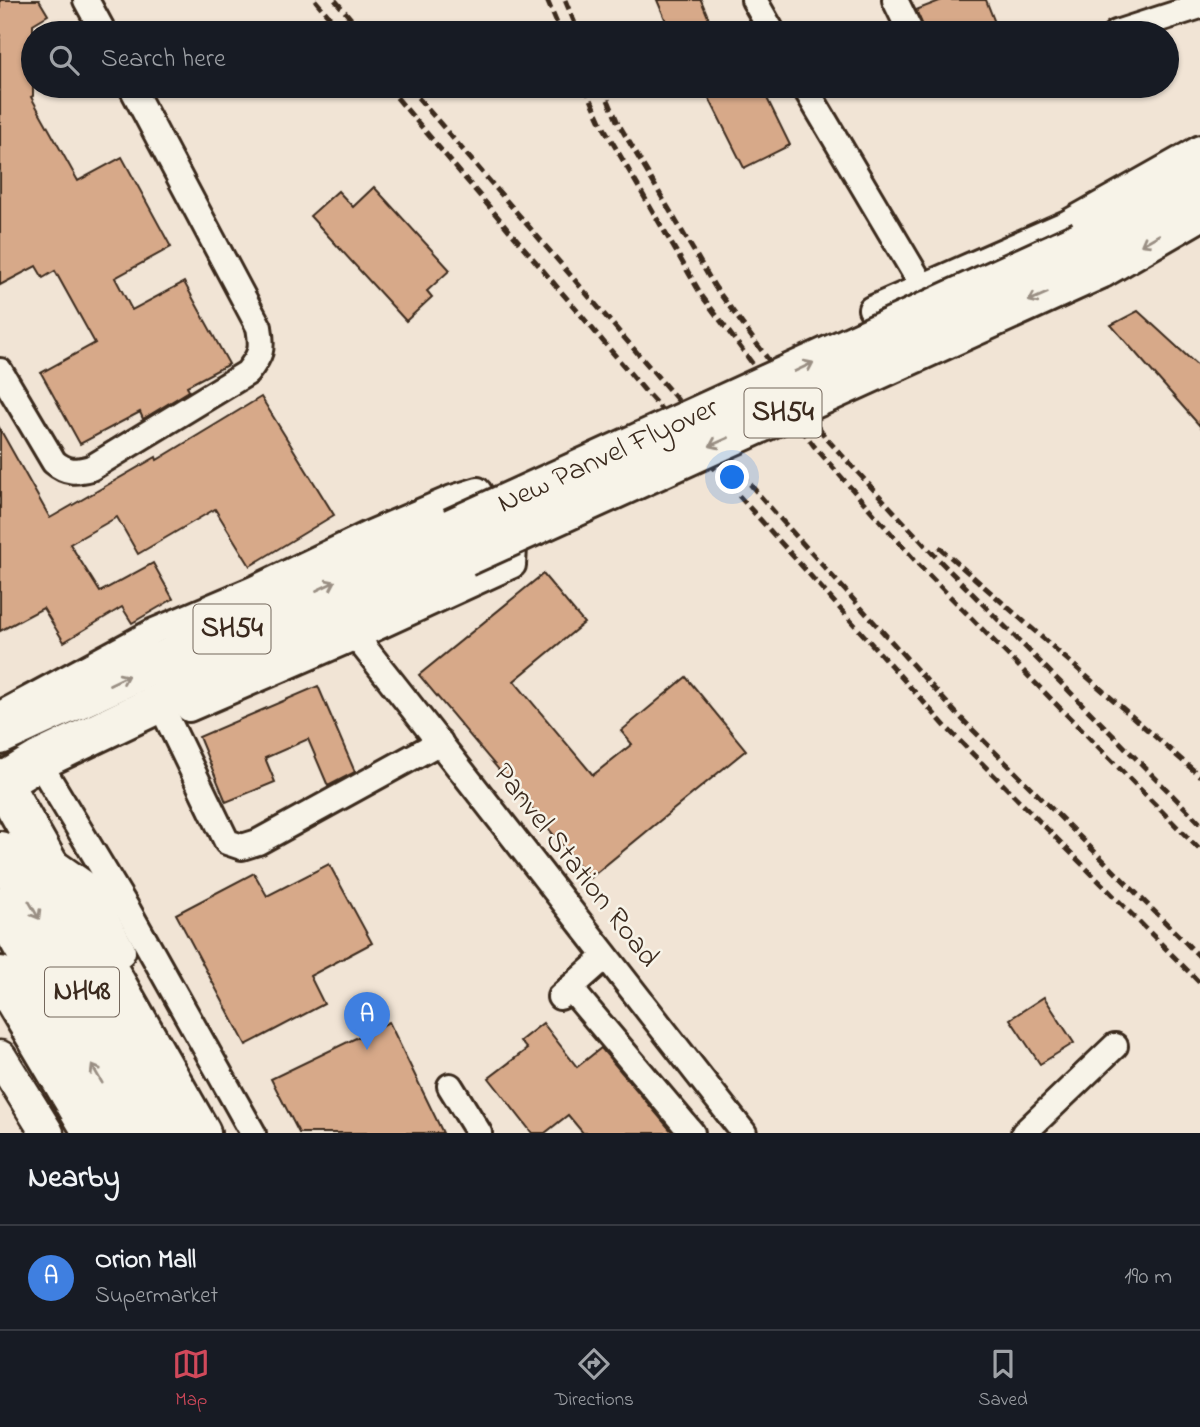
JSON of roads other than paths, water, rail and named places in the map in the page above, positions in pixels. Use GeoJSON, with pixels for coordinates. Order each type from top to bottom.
{"type":"FeatureCollection","features":[{"type":"Feature","properties":{"kind":"main road","name":"New Panvel Flyover"},"geometry":{"type":"LineString","coordinates":[[1091,255],[1200,175]]}},
{"type":"Feature","properties":{"kind":"main road","name":"New Panvel Flyover"},"geometry":{"type":"LineString","coordinates":[[3,720],[459,543],[1091,255],[1200,211]]}},
{"type":"Feature","properties":{"kind":"main road","name":"New Panvel Flyover"},"geometry":{"type":"LineString","coordinates":[[42,769],[459,543]]}},
{"type":"Feature","properties":{"kind":"main road","name":"SH54"},"geometry":{"type":"LineString","coordinates":[[3,786],[42,769]]}},
{"type":"Feature","properties":{"kind":"main road"},"geometry":{"type":"LineString","coordinates":[[3,786],[201,1133]]}},
{"type":"Feature","properties":{"kind":"main road","name":"NH48"},"geometry":{"type":"LineString","coordinates":[[0,851],[164,1133]]}},
{"type":"Feature","properties":{"kind":"main road","name":"NH48"},"geometry":{"type":"LineString","coordinates":[[0,907],[131,1133]]}},
{"type":"Feature","properties":{"kind":"main road"},"geometry":{"type":"LineString","coordinates":[[0,976],[93,1133]]}},
{"type":"Feature","properties":{"kind":"street"},"geometry":{"type":"LineString","coordinates":[[86,0],[97,21]]}},
{"type":"Feature","properties":{"kind":"street"},"geometry":{"type":"LineString","coordinates":[[754,0],[766,21]]}},
{"type":"Feature","properties":{"kind":"street"},"geometry":{"type":"LineString","coordinates":[[895,0],[905,21]]}},
{"type":"Feature","properties":{"kind":"street"},"geometry":{"type":"LineString","coordinates":[[1153,21],[1200,6]]}},
{"type":"Feature","properties":{"kind":"street"},"geometry":{"type":"LineString","coordinates":[[0,371],[54,461],[63,469],[75,472],[91,468],[247,373],[259,358],[261,343],[258,327],[137,98]]}},
{"type":"Feature","properties":{"kind":"street"},"geometry":{"type":"LineString","coordinates":[[811,98],[922,286]]}},
{"type":"Feature","properties":{"kind":"street"},"geometry":{"type":"LineString","coordinates":[[871,309],[1067,223],[1200,148]]}},
{"type":"Feature","properties":{"kind":"street"},"geometry":{"type":"LineString","coordinates":[[3,720],[154,631],[452,498],[478,490],[514,547],[513,565],[356,637],[42,769],[129,912],[253,1133]]}},
{"type":"Feature","properties":{"kind":"street","name":"Panvel Station Road"},"geometry":{"type":"LineString","coordinates":[[356,637],[744,1133]]}},
{"type":"Feature","properties":{"kind":"street"},"geometry":{"type":"LineString","coordinates":[[167,718],[227,842],[242,847],[258,842],[440,742]]}},
{"type":"Feature","properties":{"kind":"street"},"geometry":{"type":"LineString","coordinates":[[44,859],[85,888],[219,1133]]}},
{"type":"Feature","properties":{"kind":"street"},"geometry":{"type":"LineString","coordinates":[[605,957],[565,993],[692,1133]]}},
{"type":"Feature","properties":{"kind":"street"},"geometry":{"type":"LineString","coordinates":[[1024,1133],[1115,1046]]}},
{"type":"Feature","properties":{"kind":"street"},"geometry":{"type":"LineString","coordinates":[[5,1074],[47,1133]]}},
{"type":"Feature","properties":{"kind":"street"},"geometry":{"type":"LineString","coordinates":[[450,1086],[479,1133]]}},
{"type":"Feature","properties":{"kind":"railway"},"geometry":{"type":"LineString","coordinates":[[315,0],[333,21]]}},
{"type":"Feature","properties":{"kind":"railway"},"geometry":{"type":"LineString","coordinates":[[335,0],[353,21]]}},
{"type":"Feature","properties":{"kind":"railway"},"geometry":{"type":"LineString","coordinates":[[547,0],[556,21]]}},
{"type":"Feature","properties":{"kind":"railway"},"geometry":{"type":"LineString","coordinates":[[565,0],[574,21]]}},
{"type":"Feature","properties":{"kind":"railway"},"geometry":{"type":"LineString","coordinates":[[397,98],[646,392],[946,727],[1200,983]]}},
{"type":"Feature","properties":{"kind":"railway"},"geometry":{"type":"LineString","coordinates":[[418,98],[768,505],[957,714],[1200,957]]}},
{"type":"Feature","properties":{"kind":"railway"},"geometry":{"type":"LineString","coordinates":[[590,98],[603,126],[702,296],[814,446],[919,565],[1200,850]]}},
{"type":"Feature","properties":{"kind":"railway"},"geometry":{"type":"LineString","coordinates":[[607,98],[618,123],[715,287],[826,438],[936,557],[1200,823]]}},
{"type":"Feature","properties":{"kind":"railway"},"geometry":{"type":"LineString","coordinates":[[939,547],[1200,776]]}},
{"type":"Feature","properties":{"kind":"place","name":"Orion Mall"},"geometry":{"type":"Point","coordinates":[367,1050]}}]}
